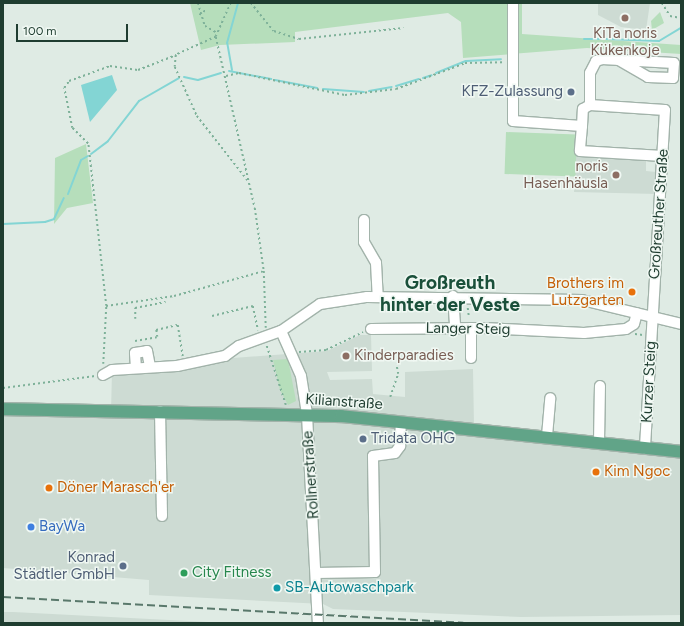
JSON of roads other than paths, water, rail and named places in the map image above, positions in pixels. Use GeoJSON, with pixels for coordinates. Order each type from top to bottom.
{"type":"FeatureCollection","features":[{"type":"Feature","properties":{"kind":"main road","name":"Kilianstraße"},"geometry":{"type":"LineString","coordinates":[[3,410],[160,411],[307,415],[401,422],[547,436],[681,452]]}},
{"type":"Feature","properties":{"kind":"street"},"geometry":{"type":"LineString","coordinates":[[513,3],[513,121],[582,126]]}},
{"type":"Feature","properties":{"kind":"street"},"geometry":{"type":"LineString","coordinates":[[619,60],[648,78],[673,78],[674,63],[602,59],[592,65],[590,105],[583,109],[580,151],[663,156]]}},
{"type":"Feature","properties":{"kind":"street","name":"Großreuther Straße"},"geometry":{"type":"LineString","coordinates":[[590,105],[665,110],[652,317]]}},
{"type":"Feature","properties":{"kind":"street"},"geometry":{"type":"LineString","coordinates":[[364,220],[364,242],[376,263],[378,296]]}},
{"type":"Feature","properties":{"kind":"street"},"geometry":{"type":"LineString","coordinates":[[103,374],[112,370],[184,365],[225,356],[266,335],[281,331],[320,304],[378,296],[453,296],[582,300],[681,324]]}},
{"type":"Feature","properties":{"kind":"street"},"geometry":{"type":"LineString","coordinates":[[453,296],[455,327]]}},
{"type":"Feature","properties":{"kind":"street","name":"Langer Steig"},"geometry":{"type":"LineString","coordinates":[[371,329],[455,327],[571,333],[626,329],[634,324],[637,313]]}},
{"type":"Feature","properties":{"kind":"street","name":"Kurzer Steig"},"geometry":{"type":"LineString","coordinates":[[645,448],[652,317]]}},
{"type":"Feature","properties":{"kind":"street"},"geometry":{"type":"LineString","coordinates":[[471,328],[471,358]]}},
{"type":"Feature","properties":{"kind":"street","name":"Rollnerstraße"},"geometry":{"type":"LineString","coordinates":[[281,331],[293,352],[307,415],[318,623]]}},
{"type":"Feature","properties":{"kind":"street"},"geometry":{"type":"LineString","coordinates":[[136,368],[135,352],[147,351],[150,367]]}},
{"type":"Feature","properties":{"kind":"street"},"geometry":{"type":"LineString","coordinates":[[599,442],[600,386]]}},
{"type":"Feature","properties":{"kind":"street"},"geometry":{"type":"LineString","coordinates":[[547,436],[550,398]]}},
{"type":"Feature","properties":{"kind":"street"},"geometry":{"type":"LineString","coordinates":[[160,411],[162,516]]}},
{"type":"Feature","properties":{"kind":"street"},"geometry":{"type":"LineString","coordinates":[[316,573],[375,572],[373,456],[395,453],[401,422]]}},
{"type":"Feature","properties":{"kind":"water"},"geometry":{"type":"Polygon","coordinates":[[[112,75],[117,90],[90,122],[81,85],[112,75]]]}},
{"type":"Feature","properties":{"kind":"waterway"},"geometry":{"type":"LineString","coordinates":[[232,70],[227,43],[238,3]]}},
{"type":"Feature","properties":{"kind":"waterway"},"geometry":{"type":"LineString","coordinates":[[606,39],[659,41],[681,28]]}},
{"type":"Feature","properties":{"kind":"waterway"},"geometry":{"type":"LineString","coordinates":[[584,39],[600,39]]}},
{"type":"Feature","properties":{"kind":"waterway"},"geometry":{"type":"LineString","coordinates":[[436,73],[466,61],[501,59]]}},
{"type":"Feature","properties":{"kind":"waterway"},"geometry":{"type":"LineString","coordinates":[[229,71],[271,79]]}},
{"type":"Feature","properties":{"kind":"waterway"},"geometry":{"type":"LineString","coordinates":[[184,77],[198,80],[221,73]]}},
{"type":"Feature","properties":{"kind":"waterway"},"geometry":{"type":"LineString","coordinates":[[423,78],[432,75]]}},
{"type":"Feature","properties":{"kind":"waterway"},"geometry":{"type":"LineString","coordinates":[[91,154],[108,141],[139,101],[179,78]]}},
{"type":"Feature","properties":{"kind":"waterway"},"geometry":{"type":"LineString","coordinates":[[396,86],[419,79]]}},
{"type":"Feature","properties":{"kind":"waterway"},"geometry":{"type":"LineString","coordinates":[[275,80],[317,88]]}},
{"type":"Feature","properties":{"kind":"waterway"},"geometry":{"type":"LineString","coordinates":[[369,91],[392,87]]}},
{"type":"Feature","properties":{"kind":"waterway"},"geometry":{"type":"LineString","coordinates":[[323,89],[364,92]]}},
{"type":"Feature","properties":{"kind":"waterway"},"geometry":{"type":"LineString","coordinates":[[68,194],[81,160],[88,156]]}},
{"type":"Feature","properties":{"kind":"waterway"},"geometry":{"type":"LineString","coordinates":[[3,224],[45,222],[54,219],[64,198]]}},
{"type":"Feature","properties":{"kind":"railway"},"geometry":{"type":"LineString","coordinates":[[3,597],[463,623]]}},
{"type":"Feature","properties":{"kind":"place","name":"KiTa noris Kükenkoje"},"geometry":{"type":"Point","coordinates":[625,18]}},
{"type":"Feature","properties":{"kind":"place","name":"KFZ-Zulassung"},"geometry":{"type":"Point","coordinates":[571,92]}},
{"type":"Feature","properties":{"kind":"place","name":"noris Hasenhäusla"},"geometry":{"type":"Point","coordinates":[616,175]}},
{"type":"Feature","properties":{"kind":"place","name":"Brothers im Lutzgarten"},"geometry":{"type":"Point","coordinates":[632,292]}},
{"type":"Feature","properties":{"kind":"place","name":"Kinderparadies"},"geometry":{"type":"Point","coordinates":[346,356]}},
{"type":"Feature","properties":{"kind":"place","name":"Tridata OHG"},"geometry":{"type":"Point","coordinates":[363,439]}},
{"type":"Feature","properties":{"kind":"place","name":"Kim Ngoc"},"geometry":{"type":"Point","coordinates":[596,472]}},
{"type":"Feature","properties":{"kind":"place","name":"Döner Marasch'er"},"geometry":{"type":"Point","coordinates":[49,488]}},
{"type":"Feature","properties":{"kind":"place","name":"BayWa"},"geometry":{"type":"Point","coordinates":[31,527]}},
{"type":"Feature","properties":{"kind":"place","name":"Konrad Städtler GmbH"},"geometry":{"type":"Point","coordinates":[123,566]}},
{"type":"Feature","properties":{"kind":"place","name":"City Fitness"},"geometry":{"type":"Point","coordinates":[184,573]}},
{"type":"Feature","properties":{"kind":"place","name":"SB-Autowaschpark"},"geometry":{"type":"Point","coordinates":[277,588]}},
{"type":"Feature","properties":{"kind":"district","name":"Großreuth hinter der Veste"},"geometry":{"type":"Point","coordinates":[450,294]}}]}
